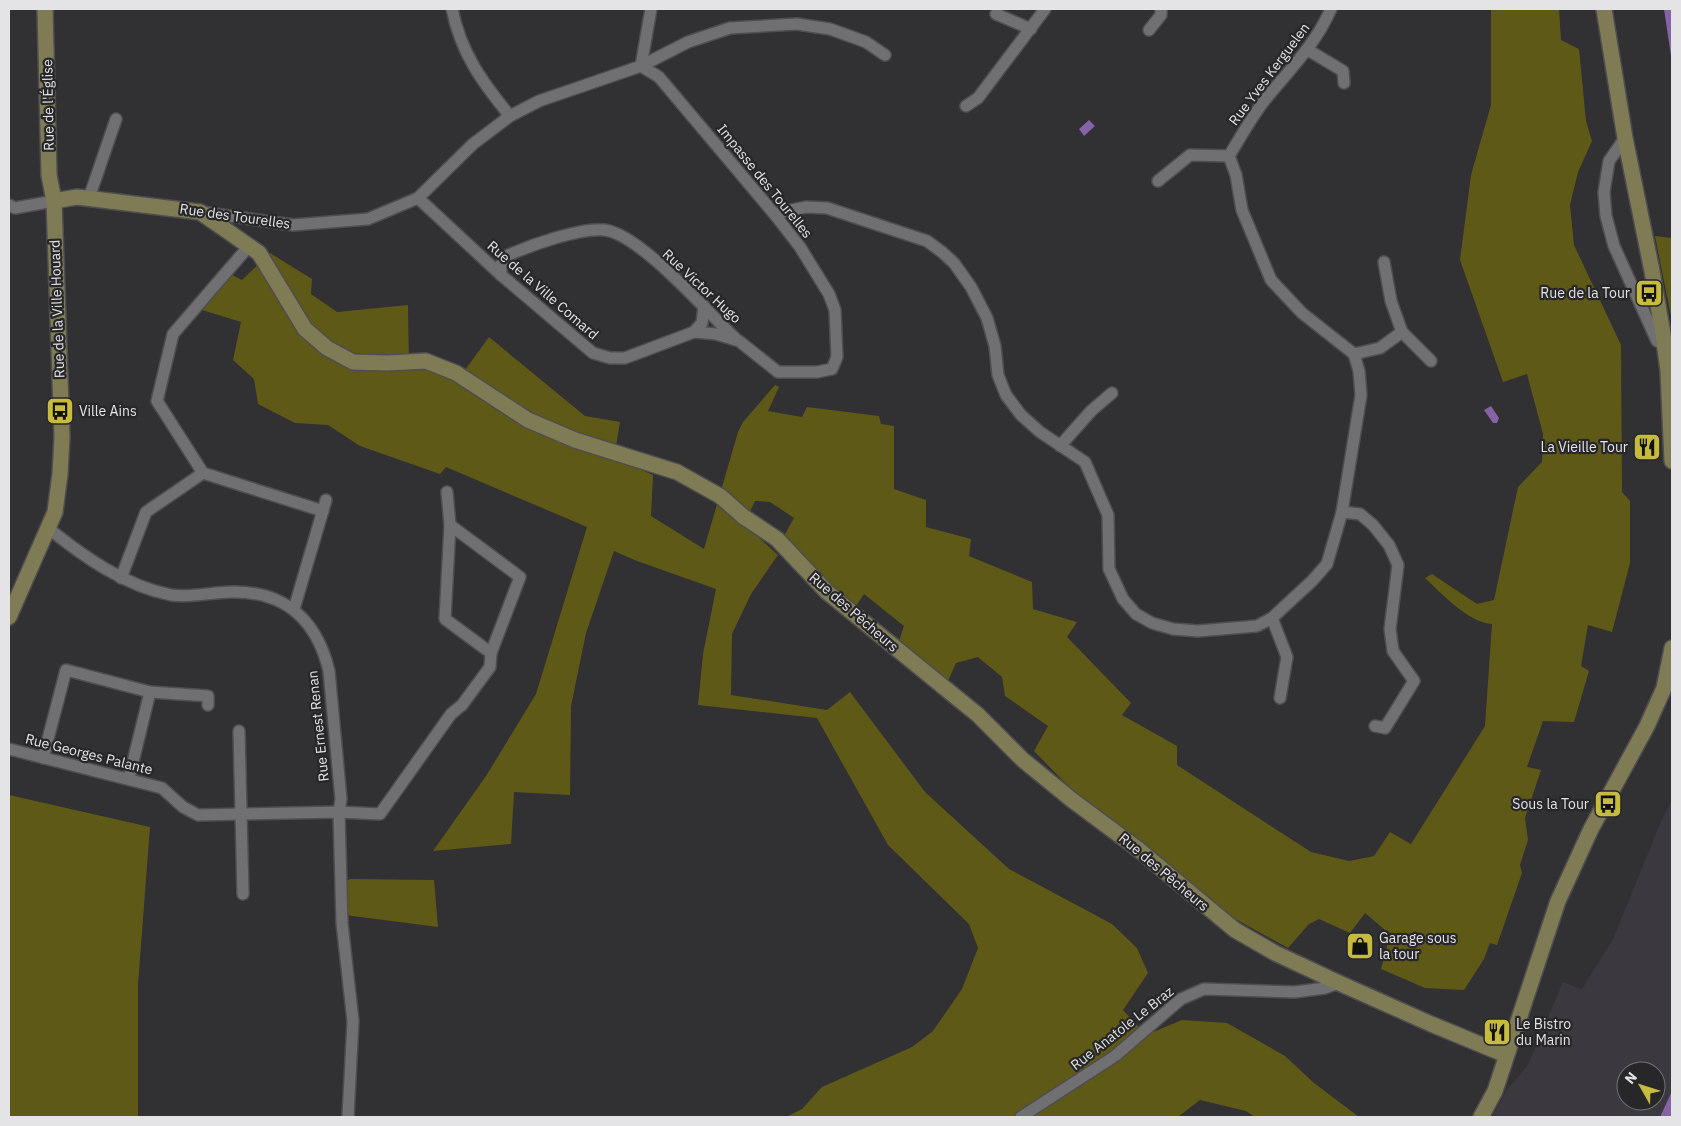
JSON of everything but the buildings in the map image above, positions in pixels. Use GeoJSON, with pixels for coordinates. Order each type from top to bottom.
{"type":"FeatureCollection","features":[{"type":"Feature","properties":{"kind":"street","name":"Rue de l'Église"},"geometry":{"type":"LineString","coordinates":[[45,9],[49,175],[54,201]]}},
{"type":"Feature","properties":{"kind":"street"},"geometry":{"type":"LineString","coordinates":[[452,9],[468,58],[481,81],[510,116]]}},
{"type":"Feature","properties":{"kind":"street"},"geometry":{"type":"LineString","coordinates":[[641,66],[650,9]]}},
{"type":"Feature","properties":{"kind":"street"},"geometry":{"type":"LineString","coordinates":[[966,106],[978,98],[1045,9]]}},
{"type":"Feature","properties":{"kind":"street"},"geometry":{"type":"LineString","coordinates":[[1149,30],[1161,15],[1162,9]]}},
{"type":"Feature","properties":{"kind":"street","name":"Rue Yves Kerguelen"},"geometry":{"type":"LineString","coordinates":[[1229,156],[1263,103],[1321,32],[1330,9]]}},
{"type":"Feature","properties":{"kind":"street"},"geometry":{"type":"LineString","coordinates":[[1604,9],[1625,138],[1652,271],[1668,371],[1672,461]]}},
{"type":"Feature","properties":{"kind":"street"},"geometry":{"type":"LineString","coordinates":[[996,14],[1031,29]]}},
{"type":"Feature","properties":{"kind":"street","name":"Rue des Tourelles"},"geometry":{"type":"LineString","coordinates":[[54,201],[77,197],[89,198],[302,224],[368,219],[418,198],[473,144],[510,116],[539,101],[641,66],[688,42],[730,28],[788,24],[830,29],[866,42],[886,55]]}},
{"type":"Feature","properties":{"kind":"street"},"geometry":{"type":"LineString","coordinates":[[1308,50],[1343,71],[1344,82]]}},
{"type":"Feature","properties":{"kind":"street","name":"Impasse des Tourelles"},"geometry":{"type":"LineString","coordinates":[[641,66],[658,77],[776,216],[800,247],[829,294],[835,310],[837,357],[832,369],[817,372],[778,372]]}},
{"type":"Feature","properties":{"kind":"street"},"geometry":{"type":"LineString","coordinates":[[89,198],[116,119]]}},
{"type":"Feature","properties":{"kind":"street"},"geometry":{"type":"LineString","coordinates":[[1625,138],[1609,161],[1604,192],[1606,216],[1614,246],[1657,341],[1664,345]]}},
{"type":"Feature","properties":{"kind":"street"},"geometry":{"type":"LineString","coordinates":[[776,216],[782,212],[806,206],[827,208],[926,241],[942,252],[954,263],[971,288],[987,318],[995,346],[998,375],[1006,395],[1021,415],[1060,446],[1085,462],[1108,515],[1109,569],[1124,599],[1136,614],[1152,623],[1173,629],[1198,630],[1257,626],[1272,618],[1312,581],[1327,564],[1342,512],[1361,395],[1359,371],[1354,354],[1302,313],[1271,280],[1242,210],[1236,174],[1229,156],[1190,155],[1158,181]]}},
{"type":"Feature","properties":{"kind":"street","name":"Rue de la Ville Comard"},"geometry":{"type":"LineString","coordinates":[[418,198],[501,275],[593,353],[610,358],[625,358],[694,332],[716,334],[739,341],[778,372]]}},
{"type":"Feature","properties":{"kind":"street"},"geometry":{"type":"LineString","coordinates":[[9,205],[15,208],[54,201]]}},
{"type":"Feature","properties":{"kind":"street","name":"Rue de la Ville Houard"},"geometry":{"type":"LineString","coordinates":[[9,617],[55,512],[62,437],[54,201]]}},
{"type":"Feature","properties":{"kind":"street","name":"Rue des Pêcheurs"},"geometry":{"type":"LineString","coordinates":[[200,212],[259,253],[305,328],[327,348],[353,362],[426,361],[456,373],[528,420],[575,440],[677,472],[720,496],[744,517],[777,539],[827,592],[978,715],[1023,760],[1072,800],[1138,849],[1234,930],[1275,953],[1339,983],[1506,1055]]}},
{"type":"Feature","properties":{"kind":"street","name":"Rue Victor Hugo"},"geometry":{"type":"LineString","coordinates":[[506,256],[564,235],[605,230],[629,240],[704,306],[739,341]]}},
{"type":"Feature","properties":{"kind":"street"},"geometry":{"type":"LineString","coordinates":[[249,246],[173,334],[157,400],[203,473],[324,505],[294,608]]}},
{"type":"Feature","properties":{"kind":"street"},"geometry":{"type":"LineString","coordinates":[[470,246],[490,255],[506,256],[501,265],[501,275]]}},
{"type":"Feature","properties":{"kind":"street"},"geometry":{"type":"LineString","coordinates":[[1384,262],[1391,301],[1402,332],[1431,361]]}},
{"type":"Feature","properties":{"kind":"street"},"geometry":{"type":"LineString","coordinates":[[694,332],[702,323],[704,306]]}},
{"type":"Feature","properties":{"kind":"street"},"geometry":{"type":"LineString","coordinates":[[1354,354],[1380,348],[1402,332]]}},
{"type":"Feature","properties":{"kind":"street"},"geometry":{"type":"LineString","coordinates":[[1060,446],[1091,411],[1112,393]]}},
{"type":"Feature","properties":{"kind":"street"},"geometry":{"type":"LineString","coordinates":[[121,578],[146,512],[203,473]]}},
{"type":"Feature","properties":{"kind":"street"},"geometry":{"type":"LineString","coordinates":[[447,492],[450,525],[445,619],[491,653],[520,577],[450,525]]}},
{"type":"Feature","properties":{"kind":"street"},"geometry":{"type":"LineString","coordinates":[[1342,512],[1360,514],[1373,525],[1389,545],[1398,565],[1390,629],[1394,651],[1414,681],[1385,728],[1375,726]]}},
{"type":"Feature","properties":{"kind":"street","name":"Rue Ernest Renan"},"geometry":{"type":"LineString","coordinates":[[48,528],[91,560],[121,578],[170,594],[192,596],[232,592],[256,593],[285,603],[294,608],[315,636],[329,672],[341,800],[339,812],[342,909],[353,1020],[348,1117]]}},
{"type":"Feature","properties":{"kind":"street"},"geometry":{"type":"LineString","coordinates":[[1272,618],[1287,657],[1280,698]]}},
{"type":"Feature","properties":{"kind":"street"},"geometry":{"type":"LineString","coordinates":[[1481,1117],[1495,1091],[1558,901],[1590,828],[1664,688],[1672,648]]}},
{"type":"Feature","properties":{"kind":"street","name":"Rue Georges Palante"},"geometry":{"type":"LineString","coordinates":[[9,749],[129,778],[162,788],[183,807],[198,815],[339,812],[380,814],[451,714],[462,705],[490,667],[491,653]]}},
{"type":"Feature","properties":{"kind":"street"},"geometry":{"type":"LineString","coordinates":[[43,758],[66,670],[150,692],[208,696],[208,705]]}},
{"type":"Feature","properties":{"kind":"street"},"geometry":{"type":"LineString","coordinates":[[129,778],[150,692]]}},
{"type":"Feature","properties":{"kind":"street"},"geometry":{"type":"LineString","coordinates":[[239,731],[243,894]]}},
{"type":"Feature","properties":{"kind":"street","name":"Rue Anatole Le Braz"},"geometry":{"type":"LineString","coordinates":[[1021,1117],[1115,1056],[1164,1012],[1181,1000],[1204,989],[1295,992],[1325,988],[1339,983]]}},
{"type":"Feature","properties":{"kind":"shaded area"},"geometry":{"type":"Polygon","coordinates":[[[1491,9],[1559,9],[1561,40],[1579,49],[1586,121],[1592,141],[1578,172],[1570,205],[1574,245],[1621,345],[1622,492],[1630,501],[1630,563],[1612,632],[1588,625],[1581,666],[1589,671],[1574,722],[1543,721],[1527,767],[1541,770],[1525,818],[1528,840],[1520,865],[1522,873],[1497,945],[1490,943],[1484,959],[1464,990],[1425,988],[1381,969],[1387,947],[1384,929],[1365,913],[1350,933],[1319,919],[1309,924],[1288,948],[1219,910],[1154,852],[1076,794],[1034,751],[1048,726],[1005,696],[1002,677],[978,657],[956,663],[948,681],[899,641],[904,626],[864,594],[854,609],[812,569],[784,536],[794,518],[770,502],[755,501],[744,524],[778,555],[751,594],[732,634],[731,695],[827,710],[850,692],[925,792],[1009,869],[1112,924],[1137,948],[1148,973],[1123,1010],[1146,1035],[1182,1020],[1227,1023],[1285,1056],[1314,1083],[1359,1117],[1255,1117],[1246,1111],[1200,1100],[1178,1117],[786,1117],[802,1109],[822,1087],[912,1047],[933,1031],[962,989],[978,948],[969,924],[888,845],[817,718],[698,705],[703,654],[716,589],[614,551],[586,633],[571,706],[570,795],[514,792],[511,844],[433,851],[486,776],[536,694],[587,527],[446,467],[440,474],[360,446],[328,425],[295,423],[258,404],[254,379],[233,360],[241,322],[202,310],[232,275],[242,280],[270,253],[312,279],[311,294],[337,312],[408,305],[409,369],[427,369],[457,381],[489,337],[585,416],[620,422],[614,458],[653,475],[651,516],[704,549],[738,432],[743,422],[775,385],[779,387],[768,411],[802,417],[807,407],[879,416],[881,424],[894,426],[894,489],[926,500],[926,527],[971,539],[969,556],[1032,582],[1033,609],[1077,622],[1067,637],[1131,703],[1122,715],[1177,746],[1177,765],[1311,852],[1349,861],[1374,856],[1390,832],[1411,844],[1485,726],[1492,624],[1483,622],[1465,613],[1425,578],[1432,574],[1477,604],[1494,600],[1518,487],[1542,462],[1543,434],[1527,374],[1503,382],[1460,260],[1471,175],[1491,105],[1491,9]]]}},
{"type":"Feature","properties":{"kind":"shaded area"},"geometry":{"type":"Polygon","coordinates":[[[1664,9],[1672,9],[1672,59],[1671,56],[1664,9]]]}},
{"type":"Feature","properties":{"kind":"shaded area"},"geometry":{"type":"Polygon","coordinates":[[[1089,120],[1095,126],[1084,136],[1079,129],[1089,120]]]}},
{"type":"Feature","properties":{"kind":"shaded area"},"geometry":{"type":"Polygon","coordinates":[[[1655,236],[1672,238],[1672,321],[1655,236]]]}},
{"type":"Feature","properties":{"kind":"shaded area"},"geometry":{"type":"Polygon","coordinates":[[[1491,406],[1499,418],[1497,423],[1493,423],[1484,410],[1491,406]]]}},
{"type":"Feature","properties":{"kind":"shaded area"},"geometry":{"type":"Polygon","coordinates":[[[9,795],[150,827],[138,984],[138,1117],[9,1117],[9,795]]]}},
{"type":"Feature","properties":{"kind":"shaded area"},"geometry":{"type":"Polygon","coordinates":[[[1672,800],[1672,1091],[1666,1104],[1666,1061],[1616,1061],[1616,1111],[1663,1111],[1660,1117],[1492,1117],[1506,1091],[1528,1065],[1563,982],[1582,989],[1613,939],[1662,819],[1672,800]]]}},
{"type":"Feature","properties":{"kind":"shaded area"},"geometry":{"type":"Polygon","coordinates":[[[350,879],[434,880],[438,927],[337,914],[335,887],[350,879]]]}},
{"type":"Feature","properties":{"kind":"shaded area"},"geometry":{"type":"Polygon","coordinates":[[[1672,1091],[1672,1117],[1660,1117],[1663,1111],[1666,1111],[1666,1104],[1672,1091]]]}},
{"type":"Feature","properties":{"kind":"place","name":"Rue de la Tour"},"geometry":{"type":"Point","coordinates":[1649,293]}},
{"type":"Feature","properties":{"kind":"place","name":"Ville Ains"},"geometry":{"type":"Point","coordinates":[60,411]}},
{"type":"Feature","properties":{"kind":"place","name":"La Vieille Tour"},"geometry":{"type":"Point","coordinates":[1647,447]}},
{"type":"Feature","properties":{"kind":"place","name":"Sous la Tour"},"geometry":{"type":"Point","coordinates":[1608,804]}},
{"type":"Feature","properties":{"kind":"place","name":"Garage sous la tour"},"geometry":{"type":"Point","coordinates":[1360,946]}},
{"type":"Feature","properties":{"kind":"place","name":"Le Bistro du Marin"},"geometry":{"type":"Point","coordinates":[1497,1032]}}]}
